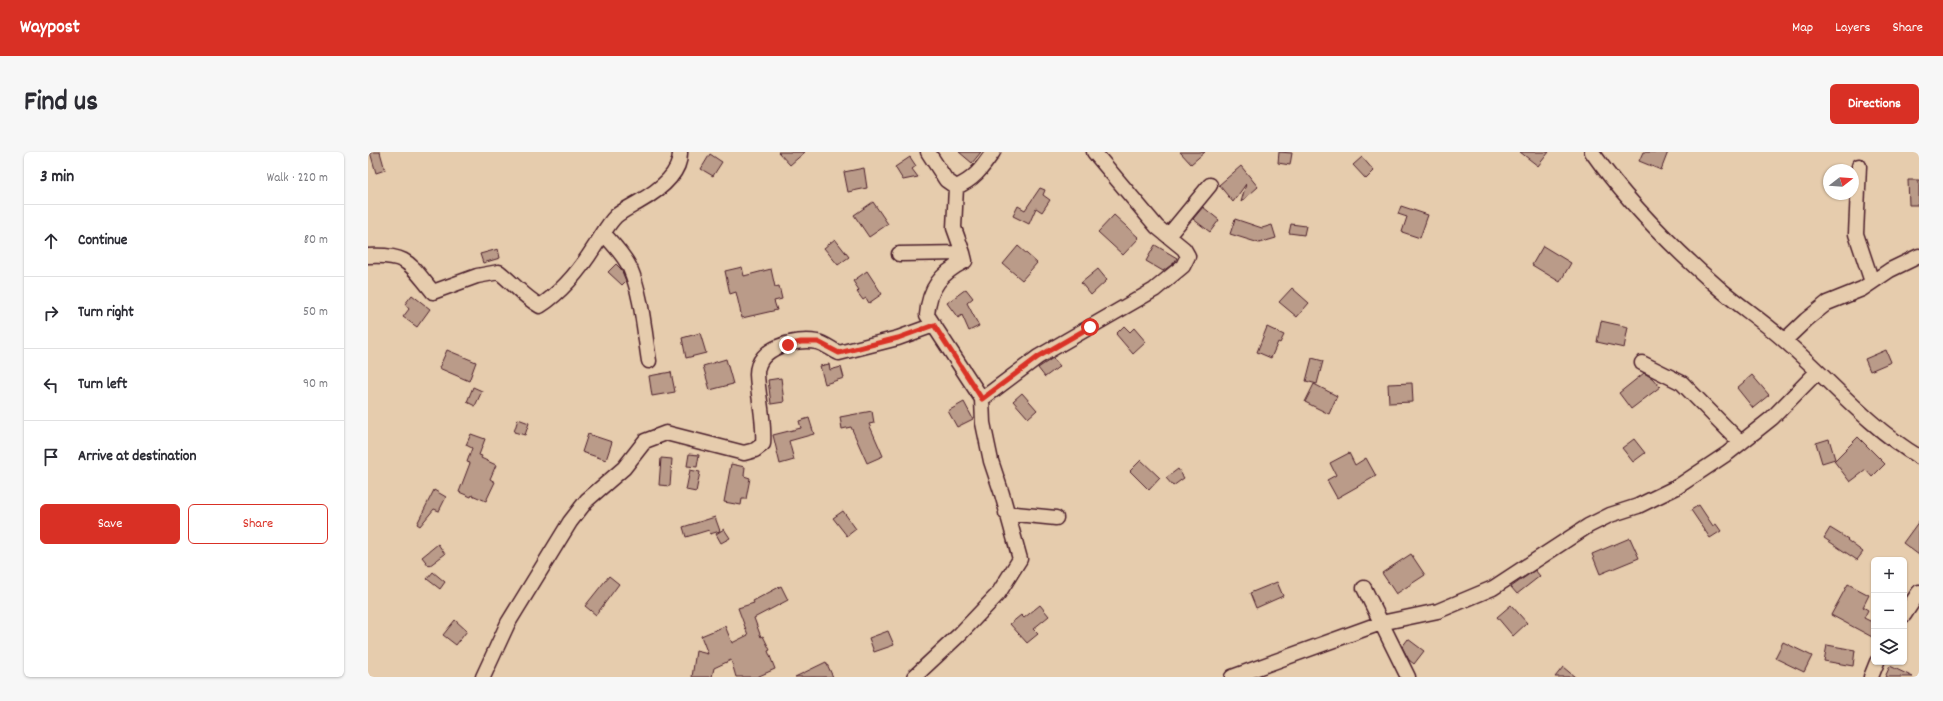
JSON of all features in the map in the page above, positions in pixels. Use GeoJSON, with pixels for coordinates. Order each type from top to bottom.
{"type":"FeatureCollection","features":[{"type":"Feature","properties":{"kind":"street"},"geometry":{"type":"LineString","coordinates":[[368,256],[398,257],[409,263],[433,292],[477,276],[499,272],[512,282],[530,300],[540,306],[556,296],[583,264],[604,234],[608,225],[618,214],[655,191],[674,173],[680,160],[680,152]]}},
{"type":"Feature","properties":{"kind":"street"},"geometry":{"type":"LineString","coordinates":[[928,152],[946,180],[956,187]]}},
{"type":"Feature","properties":{"kind":"street"},"geometry":{"type":"LineString","coordinates":[[956,187],[977,175],[993,152]]}},
{"type":"Feature","properties":{"kind":"street"},"geometry":{"type":"LineString","coordinates":[[982,399],[1038,357],[1067,342],[1113,313],[1138,301],[1170,278],[1183,266],[1188,256],[1184,250],[1157,227],[1094,152]]}},
{"type":"Feature","properties":{"kind":"street"},"geometry":{"type":"LineString","coordinates":[[1592,152],[1615,184],[1683,255],[1721,290],[1785,340],[1880,431],[1919,457]]}},
{"type":"Feature","properties":{"kind":"street"},"geometry":{"type":"LineString","coordinates":[[1168,236],[1210,185]]}},
{"type":"Feature","properties":{"kind":"street"},"geometry":{"type":"LineString","coordinates":[[914,677],[960,634],[998,594],[1020,559],[1014,534],[991,461],[983,423],[982,399],[927,315],[928,304],[936,283],[950,268],[965,261],[954,228],[956,187]]}},
{"type":"Feature","properties":{"kind":"street"},"geometry":{"type":"LineString","coordinates":[[1857,200],[1856,234],[1872,282]]}},
{"type":"Feature","properties":{"kind":"street"},"geometry":{"type":"LineString","coordinates":[[604,234],[616,246],[629,266],[637,293],[649,360]]}},
{"type":"Feature","properties":{"kind":"street"},"geometry":{"type":"LineString","coordinates":[[898,254],[963,253]]}},
{"type":"Feature","properties":{"kind":"street"},"geometry":{"type":"LineString","coordinates":[[1785,340],[1827,303],[1862,289],[1890,270],[1919,256]]}},
{"type":"Feature","properties":{"kind":"street"},"geometry":{"type":"LineString","coordinates":[[483,677],[508,623],[570,522],[587,500],[624,468],[644,441],[666,433],[744,453],[755,450],[763,444],[764,427],[757,373],[762,358],[775,348],[801,342],[818,342],[839,353],[898,338],[934,325]]}},
{"type":"Feature","properties":{"kind":"street"},"geometry":{"type":"LineString","coordinates":[[1642,363],[1682,384],[1741,443]]}},
{"type":"Feature","properties":{"kind":"street"},"geometry":{"type":"LineString","coordinates":[[1232,677],[1381,623],[1438,611],[1493,588],[1588,526],[1610,514],[1638,506],[1677,488],[1741,443],[1772,418],[1817,372]]}},
{"type":"Feature","properties":{"kind":"street"},"geometry":{"type":"LineString","coordinates":[[1006,512],[1056,518]]}},
{"type":"Feature","properties":{"kind":"street"},"geometry":{"type":"LineString","coordinates":[[1364,588],[1408,677]]}},
{"type":"Feature","properties":{"kind":"street"},"geometry":{"type":"LineString","coordinates":[[1907,610],[1919,592]]}},
{"type":"Feature","properties":{"kind":"street"},"geometry":{"type":"LineString","coordinates":[[1871,677],[1876,665]]}},
{"type":"Feature","properties":{"kind":"building"},"geometry":{"type":"Polygon","coordinates":[[[370,152],[380,152],[385,170],[376,173],[370,152]]]}},
{"type":"Feature","properties":{"kind":"building"},"geometry":{"type":"Polygon","coordinates":[[[778,152],[805,152],[790,165],[778,152]]]}},
{"type":"Feature","properties":{"kind":"building"},"geometry":{"type":"Polygon","coordinates":[[[959,152],[981,152],[972,163],[959,152]]]}},
{"type":"Feature","properties":{"kind":"building"},"geometry":{"type":"Polygon","coordinates":[[[1180,152],[1205,152],[1191,164],[1180,152]]]}},
{"type":"Feature","properties":{"kind":"building"},"geometry":{"type":"Polygon","coordinates":[[[1279,152],[1292,153],[1290,165],[1278,163],[1279,152]]]}},
{"type":"Feature","properties":{"kind":"building"},"geometry":{"type":"Polygon","coordinates":[[[1520,152],[1549,152],[1538,166],[1520,152]]]}},
{"type":"Feature","properties":{"kind":"building"},"geometry":{"type":"Polygon","coordinates":[[[1643,152],[1668,152],[1661,170],[1639,161],[1643,152]]]}},
{"type":"Feature","properties":{"kind":"building"},"geometry":{"type":"Polygon","coordinates":[[[710,154],[722,162],[713,176],[701,169],[710,154]]]}},
{"type":"Feature","properties":{"kind":"building"},"geometry":{"type":"Polygon","coordinates":[[[910,157],[916,166],[912,169],[918,177],[903,180],[895,167],[910,157]]]}},
{"type":"Feature","properties":{"kind":"building"},"geometry":{"type":"Polygon","coordinates":[[[1362,157],[1374,171],[1366,179],[1353,165],[1362,157]]]}},
{"type":"Feature","properties":{"kind":"building"},"geometry":{"type":"Polygon","coordinates":[[[1241,166],[1258,187],[1241,202],[1246,184],[1233,202],[1219,185],[1241,166]]]}},
{"type":"Feature","properties":{"kind":"building"},"geometry":{"type":"Polygon","coordinates":[[[864,168],[867,188],[848,192],[844,172],[864,168]]]}},
{"type":"Feature","properties":{"kind":"building"},"geometry":{"type":"Polygon","coordinates":[[[1908,180],[1919,180],[1919,205],[1909,205],[1908,180]]]}},
{"type":"Feature","properties":{"kind":"building"},"geometry":{"type":"Polygon","coordinates":[[[1040,188],[1045,190],[1043,195],[1050,200],[1042,212],[1036,208],[1029,224],[1013,216],[1018,206],[1025,210],[1040,188]]]}},
{"type":"Feature","properties":{"kind":"building"},"geometry":{"type":"Polygon","coordinates":[[[873,202],[888,224],[869,237],[854,215],[873,202]]]}},
{"type":"Feature","properties":{"kind":"building"},"geometry":{"type":"Polygon","coordinates":[[[1401,206],[1428,215],[1420,238],[1402,232],[1407,217],[1398,214],[1401,206]]]}},
{"type":"Feature","properties":{"kind":"building"},"geometry":{"type":"Polygon","coordinates":[[[1203,207],[1219,220],[1210,232],[1193,219],[1203,207]]]}},
{"type":"Feature","properties":{"kind":"building"},"geometry":{"type":"Polygon","coordinates":[[[1114,215],[1139,238],[1123,255],[1098,232],[1114,215]]]}},
{"type":"Feature","properties":{"kind":"building"},"geometry":{"type":"Polygon","coordinates":[[[1235,219],[1262,228],[1272,225],[1276,238],[1259,243],[1230,234],[1235,219]]]}},
{"type":"Feature","properties":{"kind":"building"},"geometry":{"type":"Polygon","coordinates":[[[1291,224],[1306,226],[1304,235],[1289,233],[1291,224]]]}},
{"type":"Feature","properties":{"kind":"building"},"geometry":{"type":"Polygon","coordinates":[[[835,239],[849,257],[838,265],[824,248],[835,239]]]}},
{"type":"Feature","properties":{"kind":"building"},"geometry":{"type":"Polygon","coordinates":[[[1155,245],[1177,258],[1174,263],[1163,271],[1146,261],[1155,245]]]}},
{"type":"Feature","properties":{"kind":"building"},"geometry":{"type":"Polygon","coordinates":[[[1018,246],[1037,263],[1022,280],[1003,264],[1018,246]]]}},
{"type":"Feature","properties":{"kind":"building"},"geometry":{"type":"Polygon","coordinates":[[[1543,246],[1571,263],[1560,282],[1532,265],[1543,246]]]}},
{"type":"Feature","properties":{"kind":"building"},"geometry":{"type":"Polygon","coordinates":[[[498,249],[500,258],[483,263],[480,254],[498,249]]]}},
{"type":"Feature","properties":{"kind":"building"},"geometry":{"type":"Polygon","coordinates":[[[616,264],[621,269],[626,281],[622,285],[608,272],[616,264]]]}},
{"type":"Feature","properties":{"kind":"building"},"geometry":{"type":"Polygon","coordinates":[[[742,267],[744,276],[771,269],[775,287],[779,286],[782,299],[774,301],[777,310],[742,318],[736,292],[730,294],[725,271],[742,267]]]}},
{"type":"Feature","properties":{"kind":"building"},"geometry":{"type":"Polygon","coordinates":[[[1098,269],[1107,280],[1091,295],[1081,283],[1098,269]]]}},
{"type":"Feature","properties":{"kind":"building"},"geometry":{"type":"Polygon","coordinates":[[[867,271],[882,294],[869,303],[866,298],[863,300],[857,292],[859,290],[853,281],[867,271]]]}},
{"type":"Feature","properties":{"kind":"building"},"geometry":{"type":"Polygon","coordinates":[[[1292,288],[1309,303],[1297,317],[1279,302],[1292,288]]]}},
{"type":"Feature","properties":{"kind":"building"},"geometry":{"type":"Polygon","coordinates":[[[966,289],[973,298],[967,303],[979,326],[969,331],[962,315],[958,318],[947,303],[966,289]]]}},
{"type":"Feature","properties":{"kind":"building"},"geometry":{"type":"Polygon","coordinates":[[[412,295],[430,309],[417,327],[403,317],[409,309],[405,304],[412,295]]]}},
{"type":"Feature","properties":{"kind":"building"},"geometry":{"type":"Polygon","coordinates":[[[1601,321],[1628,327],[1624,348],[1597,342],[1601,321]]]}},
{"type":"Feature","properties":{"kind":"building"},"geometry":{"type":"Polygon","coordinates":[[[1124,326],[1130,332],[1134,328],[1146,342],[1133,354],[1116,334],[1124,326]]]}},
{"type":"Feature","properties":{"kind":"building"},"geometry":{"type":"Polygon","coordinates":[[[1267,327],[1284,335],[1280,343],[1278,342],[1271,358],[1257,352],[1267,327]]]}},
{"type":"Feature","properties":{"kind":"building"},"geometry":{"type":"Polygon","coordinates":[[[700,333],[706,353],[686,358],[682,338],[700,333]]]}},
{"type":"Feature","properties":{"kind":"building"},"geometry":{"type":"Polygon","coordinates":[[[447,350],[476,362],[469,381],[439,368],[447,350]]]}},
{"type":"Feature","properties":{"kind":"building"},"geometry":{"type":"Polygon","coordinates":[[[1886,350],[1891,362],[1870,371],[1865,359],[1886,350]]]}},
{"type":"Feature","properties":{"kind":"building"},"geometry":{"type":"Polygon","coordinates":[[[1053,358],[1060,366],[1045,377],[1038,368],[1053,358]]]}},
{"type":"Feature","properties":{"kind":"building"},"geometry":{"type":"Polygon","coordinates":[[[1312,358],[1323,361],[1317,384],[1306,381],[1312,358]]]}},
{"type":"Feature","properties":{"kind":"building"},"geometry":{"type":"Polygon","coordinates":[[[726,359],[733,384],[710,390],[703,366],[726,359]]]}},
{"type":"Feature","properties":{"kind":"building"},"geometry":{"type":"Polygon","coordinates":[[[829,364],[830,370],[841,367],[844,378],[825,384],[820,366],[829,364]]]}},
{"type":"Feature","properties":{"kind":"building"},"geometry":{"type":"Polygon","coordinates":[[[671,372],[675,392],[652,396],[649,376],[671,372]]]}},
{"type":"Feature","properties":{"kind":"building"},"geometry":{"type":"Polygon","coordinates":[[[1644,373],[1652,378],[1660,387],[1631,409],[1619,393],[1644,373]]]}},
{"type":"Feature","properties":{"kind":"building"},"geometry":{"type":"Polygon","coordinates":[[[1752,375],[1769,395],[1753,408],[1737,388],[1752,375]]]}},
{"type":"Feature","properties":{"kind":"building"},"geometry":{"type":"Polygon","coordinates":[[[781,378],[784,402],[771,404],[768,380],[781,378]]]}},
{"type":"Feature","properties":{"kind":"building"},"geometry":{"type":"Polygon","coordinates":[[[1412,383],[1413,402],[1389,403],[1388,384],[1412,383]]]}},
{"type":"Feature","properties":{"kind":"building"},"geometry":{"type":"Polygon","coordinates":[[[1314,384],[1337,396],[1329,414],[1305,402],[1314,384]]]}},
{"type":"Feature","properties":{"kind":"building"},"geometry":{"type":"Polygon","coordinates":[[[473,387],[482,391],[475,406],[467,402],[473,387]]]}},
{"type":"Feature","properties":{"kind":"building"},"geometry":{"type":"Polygon","coordinates":[[[1022,393],[1037,410],[1028,418],[1013,401],[1022,393]]]}},
{"type":"Feature","properties":{"kind":"building"},"geometry":{"type":"Polygon","coordinates":[[[964,402],[973,419],[957,427],[948,411],[964,402]]]}},
{"type":"Feature","properties":{"kind":"building"},"geometry":{"type":"Polygon","coordinates":[[[872,411],[874,423],[869,424],[883,456],[867,463],[851,427],[842,429],[840,417],[872,411]]]}},
{"type":"Feature","properties":{"kind":"building"},"geometry":{"type":"Polygon","coordinates":[[[809,418],[814,434],[789,441],[794,460],[780,464],[773,435],[801,428],[799,421],[809,418]]]}},
{"type":"Feature","properties":{"kind":"building"},"geometry":{"type":"Polygon","coordinates":[[[518,419],[529,423],[525,435],[514,432],[518,419]]]}},
{"type":"Feature","properties":{"kind":"building"},"geometry":{"type":"Polygon","coordinates":[[[471,434],[485,439],[479,455],[482,456],[481,458],[496,465],[490,479],[495,482],[486,501],[472,495],[471,497],[459,492],[470,463],[467,462],[472,448],[466,445],[471,434]]]}},
{"type":"Feature","properties":{"kind":"building"},"geometry":{"type":"Polygon","coordinates":[[[588,434],[612,442],[606,460],[582,452],[588,434]]]}},
{"type":"Feature","properties":{"kind":"building"},"geometry":{"type":"Polygon","coordinates":[[[1858,437],[1885,464],[1872,477],[1866,470],[1850,482],[1834,461],[1858,437]]]}},
{"type":"Feature","properties":{"kind":"building"},"geometry":{"type":"Polygon","coordinates":[[[1634,439],[1645,453],[1633,462],[1622,448],[1634,439]]]}},
{"type":"Feature","properties":{"kind":"building"},"geometry":{"type":"Polygon","coordinates":[[[1829,439],[1835,459],[1822,463],[1816,443],[1829,439]]]}},
{"type":"Feature","properties":{"kind":"building"},"geometry":{"type":"Polygon","coordinates":[[[1349,453],[1355,465],[1366,458],[1376,476],[1337,498],[1327,480],[1336,475],[1330,463],[1349,453]]]}},
{"type":"Feature","properties":{"kind":"building"},"geometry":{"type":"Polygon","coordinates":[[[689,454],[699,455],[697,467],[687,466],[689,454]]]}},
{"type":"Feature","properties":{"kind":"building"},"geometry":{"type":"Polygon","coordinates":[[[661,458],[672,459],[670,486],[659,485],[661,458]]]}},
{"type":"Feature","properties":{"kind":"building"},"geometry":{"type":"Polygon","coordinates":[[[1141,460],[1160,478],[1149,490],[1130,471],[1141,460]]]}},
{"type":"Feature","properties":{"kind":"building"},"geometry":{"type":"Polygon","coordinates":[[[731,464],[745,467],[744,476],[750,478],[746,499],[742,499],[741,505],[724,502],[731,464]]]}},
{"type":"Feature","properties":{"kind":"building"},"geometry":{"type":"Polygon","coordinates":[[[1178,469],[1184,478],[1173,486],[1166,478],[1178,469]]]}},
{"type":"Feature","properties":{"kind":"building"},"geometry":{"type":"Polygon","coordinates":[[[690,470],[700,472],[696,492],[686,490],[690,470]]]}},
{"type":"Feature","properties":{"kind":"building"},"geometry":{"type":"Polygon","coordinates":[[[434,490],[446,497],[439,511],[434,509],[420,526],[417,524],[434,490]]]}},
{"type":"Feature","properties":{"kind":"building"},"geometry":{"type":"Polygon","coordinates":[[[1699,505],[1713,526],[1716,524],[1721,531],[1710,538],[1691,510],[1699,505]]]}},
{"type":"Feature","properties":{"kind":"building"},"geometry":{"type":"Polygon","coordinates":[[[843,511],[856,529],[847,536],[833,518],[843,511]]]}},
{"type":"Feature","properties":{"kind":"building"},"geometry":{"type":"Polygon","coordinates":[[[715,517],[720,531],[710,534],[709,530],[686,537],[683,527],[715,517]]]}},
{"type":"Feature","properties":{"kind":"building"},"geometry":{"type":"Polygon","coordinates":[[[1919,521],[1919,555],[1903,543],[1919,521]]]}},
{"type":"Feature","properties":{"kind":"building"},"geometry":{"type":"Polygon","coordinates":[[[1830,528],[1848,539],[1847,540],[1863,552],[1857,560],[1824,538],[1830,528]]]}},
{"type":"Feature","properties":{"kind":"building"},"geometry":{"type":"Polygon","coordinates":[[[724,529],[730,538],[721,543],[716,534],[724,529]]]}},
{"type":"Feature","properties":{"kind":"building"},"geometry":{"type":"Polygon","coordinates":[[[1630,538],[1639,558],[1600,574],[1592,554],[1630,538]]]}},
{"type":"Feature","properties":{"kind":"building"},"geometry":{"type":"Polygon","coordinates":[[[438,544],[445,554],[429,566],[422,557],[438,544]]]}},
{"type":"Feature","properties":{"kind":"building"},"geometry":{"type":"Polygon","coordinates":[[[1411,554],[1425,575],[1396,594],[1382,573],[1411,554]]]}},
{"type":"Feature","properties":{"kind":"building"},"geometry":{"type":"Polygon","coordinates":[[[1535,570],[1540,576],[1517,594],[1511,587],[1535,570]]]}},
{"type":"Feature","properties":{"kind":"building"},"geometry":{"type":"Polygon","coordinates":[[[433,572],[445,582],[440,589],[427,579],[433,572]]]}},
{"type":"Feature","properties":{"kind":"building"},"geometry":{"type":"Polygon","coordinates":[[[609,576],[619,584],[596,615],[585,606],[609,576]]]}},
{"type":"Feature","properties":{"kind":"building"},"geometry":{"type":"Polygon","coordinates":[[[1277,582],[1283,596],[1256,608],[1250,593],[1277,582]]]}},
{"type":"Feature","properties":{"kind":"building"},"geometry":{"type":"Polygon","coordinates":[[[1848,584],[1869,595],[1863,607],[1868,610],[1864,618],[1871,622],[1871,636],[1831,615],[1848,584]]]}},
{"type":"Feature","properties":{"kind":"building"},"geometry":{"type":"Polygon","coordinates":[[[781,586],[788,600],[754,618],[761,637],[763,636],[770,650],[768,651],[775,669],[757,677],[736,677],[731,660],[714,668],[712,677],[692,677],[696,651],[708,654],[701,636],[725,626],[732,643],[748,635],[738,608],[754,603],[753,601],[781,586]]]}},
{"type":"Feature","properties":{"kind":"building"},"geometry":{"type":"Polygon","coordinates":[[[1040,605],[1049,616],[1033,629],[1038,634],[1027,643],[1010,624],[1021,615],[1024,618],[1040,605]]]}},
{"type":"Feature","properties":{"kind":"building"},"geometry":{"type":"Polygon","coordinates":[[[1511,605],[1527,623],[1513,636],[1497,617],[1511,605]]]}},
{"type":"Feature","properties":{"kind":"building"},"geometry":{"type":"Polygon","coordinates":[[[455,620],[467,631],[456,645],[443,635],[455,620]]]}},
{"type":"Feature","properties":{"kind":"building"},"geometry":{"type":"Polygon","coordinates":[[[888,631],[894,645],[874,652],[869,638],[888,631]]]}},
{"type":"Feature","properties":{"kind":"building"},"geometry":{"type":"Polygon","coordinates":[[[1408,639],[1424,651],[1414,664],[1409,660],[1402,647],[1408,639]]]}},
{"type":"Feature","properties":{"kind":"building"},"geometry":{"type":"Polygon","coordinates":[[[1783,642],[1812,656],[1804,672],[1775,658],[1783,642]]]}},
{"type":"Feature","properties":{"kind":"building"},"geometry":{"type":"Polygon","coordinates":[[[1827,645],[1855,650],[1853,666],[1824,661],[1827,645]]]}},
{"type":"Feature","properties":{"kind":"building"},"geometry":{"type":"Polygon","coordinates":[[[826,662],[833,677],[795,677],[826,662]]]}},
{"type":"Feature","properties":{"kind":"building"},"geometry":{"type":"Polygon","coordinates":[[[1890,666],[1913,677],[1885,677],[1890,666]]]}},
{"type":"Feature","properties":{"kind":"building"},"geometry":{"type":"Polygon","coordinates":[[[1563,667],[1575,677],[1555,677],[1563,667]]]}},
{"type":"Feature","properties":{"kind":"route"},"geometry":{"type":"LineString","coordinates":[[788,345],[801,342],[818,342],[839,353],[864,348],[898,338],[934,325],[948,349],[982,399],[1010,376],[1038,357],[1067,342],[1090,327]]}}]}
